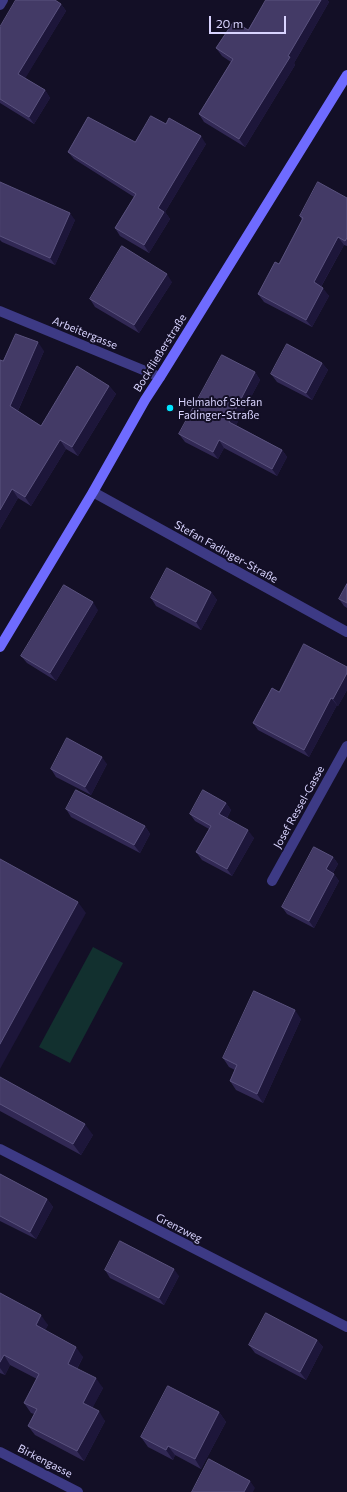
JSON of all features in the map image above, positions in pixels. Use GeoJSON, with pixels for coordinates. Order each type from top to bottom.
{"type":"FeatureCollection","features":[{"type":"Feature","properties":{"kind":"main road","name":"Bockfließerstraße"},"geometry":{"type":"LineString","coordinates":[[0,647],[93,492],[145,400],[347,75]]}},
{"type":"Feature","properties":{"kind":"street"},"geometry":{"type":"LineString","coordinates":[[0,5],[3,0]]}},
{"type":"Feature","properties":{"kind":"street","name":"Arbeitergasse"},"geometry":{"type":"LineString","coordinates":[[0,311],[160,377]]}},
{"type":"Feature","properties":{"kind":"street","name":"Stefan Fadinger-Straße"},"geometry":{"type":"LineString","coordinates":[[93,492],[347,632]]}},
{"type":"Feature","properties":{"kind":"street","name":"Josef Ressel-Gasse"},"geometry":{"type":"LineString","coordinates":[[272,881],[347,746]]}},
{"type":"Feature","properties":{"kind":"street","name":"Grenzweg"},"geometry":{"type":"LineString","coordinates":[[0,1150],[347,1327]]}},
{"type":"Feature","properties":{"kind":"street","name":"Birkengasse"},"geometry":{"type":"LineString","coordinates":[[0,1452],[78,1492]]}},
{"type":"Feature","properties":{"kind":"green space"},"geometry":{"type":"Polygon","coordinates":[[[93,947],[123,963],[70,1063],[39,1047],[93,947]]]}},
{"type":"Feature","properties":{"kind":"building"},"geometry":{"type":"Polygon","coordinates":[[[16,0],[55,0],[61,4],[18,74],[45,90],[29,117],[0,99],[0,27],[16,0]]]}},
{"type":"Feature","properties":{"kind":"building"},"geometry":{"type":"Polygon","coordinates":[[[266,0],[321,0],[288,56],[290,57],[239,139],[199,114],[233,59],[216,48],[234,21],[248,30],[266,0]]]}},
{"type":"Feature","properties":{"kind":"building"},"geometry":{"type":"Polygon","coordinates":[[[151,116],[166,124],[169,118],[201,136],[158,208],[164,212],[144,245],[115,228],[136,194],[68,152],[88,117],[135,142],[151,116]]]}},
{"type":"Feature","properties":{"kind":"building"},"geometry":{"type":"Polygon","coordinates":[[[0,182],[70,213],[50,258],[0,236],[0,182]]]}},
{"type":"Feature","properties":{"kind":"building"},"geometry":{"type":"Polygon","coordinates":[[[318,182],[347,198],[347,238],[345,241],[338,237],[314,282],[323,288],[306,320],[258,294],[275,262],[279,264],[303,218],[300,216],[318,182]]]}},
{"type":"Feature","properties":{"kind":"building"},"geometry":{"type":"Polygon","coordinates":[[[122,246],[167,274],[134,325],[90,299],[122,246]]]}},
{"type":"Feature","properties":{"kind":"building"},"geometry":{"type":"Polygon","coordinates":[[[16,334],[38,342],[10,406],[41,426],[77,366],[109,386],[72,447],[60,440],[25,497],[12,489],[0,510],[0,360],[3,361],[16,334]]]}},
{"type":"Feature","properties":{"kind":"building"},"geometry":{"type":"Polygon","coordinates":[[[287,344],[322,363],[306,393],[271,374],[287,344]]]}},
{"type":"Feature","properties":{"kind":"building"},"geometry":{"type":"Polygon","coordinates":[[[222,355],[255,372],[229,422],[282,450],[272,469],[219,440],[213,452],[179,434],[222,355]]]}},
{"type":"Feature","properties":{"kind":"building"},"geometry":{"type":"Polygon","coordinates":[[[167,568],[211,592],[196,622],[151,598],[167,568]]]}},
{"type":"Feature","properties":{"kind":"building"},"geometry":{"type":"Polygon","coordinates":[[[347,584],[347,603],[339,599],[347,584]]]}},
{"type":"Feature","properties":{"kind":"building"},"geometry":{"type":"Polygon","coordinates":[[[64,585],[93,602],[50,673],[21,656],[64,585]]]}},
{"type":"Feature","properties":{"kind":"building"},"geometry":{"type":"Polygon","coordinates":[[[304,644],[347,667],[347,673],[333,699],[331,698],[304,750],[253,723],[272,688],[279,692],[304,644]]]}},
{"type":"Feature","properties":{"kind":"building"},"geometry":{"type":"Polygon","coordinates":[[[67,738],[102,757],[85,787],[51,769],[67,738]]]}},
{"type":"Feature","properties":{"kind":"building"},"geometry":{"type":"Polygon","coordinates":[[[76,790],[145,826],[134,845],[66,809],[76,790]]]}},
{"type":"Feature","properties":{"kind":"building"},"geometry":{"type":"Polygon","coordinates":[[[203,790],[226,803],[219,814],[248,830],[227,869],[196,852],[211,826],[190,814],[203,790]]]}},
{"type":"Feature","properties":{"kind":"building"},"geometry":{"type":"Polygon","coordinates":[[[314,847],[333,857],[326,869],[334,874],[309,921],[282,907],[314,847]]]}},
{"type":"Feature","properties":{"kind":"building"},"geometry":{"type":"Polygon","coordinates":[[[0,859],[78,902],[0,1044],[0,859]]]}},
{"type":"Feature","properties":{"kind":"building"},"geometry":{"type":"Polygon","coordinates":[[[254,991],[295,1010],[257,1094],[230,1081],[237,1065],[223,1058],[254,991]]]}},
{"type":"Feature","properties":{"kind":"building"},"geometry":{"type":"Polygon","coordinates":[[[0,1077],[85,1124],[73,1144],[0,1104],[0,1077]]]}},
{"type":"Feature","properties":{"kind":"building"},"geometry":{"type":"Polygon","coordinates":[[[0,1174],[47,1199],[30,1232],[0,1216],[0,1174]]]}},
{"type":"Feature","properties":{"kind":"building"},"geometry":{"type":"Polygon","coordinates":[[[120,1241],[174,1269],[159,1298],[105,1270],[120,1241]]]}},
{"type":"Feature","properties":{"kind":"building"},"geometry":{"type":"Polygon","coordinates":[[[0,1293],[41,1315],[36,1325],[76,1347],[68,1364],[96,1378],[83,1403],[99,1411],[77,1451],[28,1426],[37,1409],[24,1403],[39,1374],[4,1355],[0,1362],[0,1293]]]}},
{"type":"Feature","properties":{"kind":"building"},"geometry":{"type":"Polygon","coordinates":[[[266,1313],[317,1340],[300,1372],[249,1345],[266,1313]]]}},
{"type":"Feature","properties":{"kind":"building"},"geometry":{"type":"Polygon","coordinates":[[[168,1386],[219,1412],[195,1459],[168,1446],[166,1450],[141,1437],[168,1386]]]}},
{"type":"Feature","properties":{"kind":"building"},"geometry":{"type":"Polygon","coordinates":[[[209,1459],[250,1481],[244,1492],[192,1492],[209,1459]]]}},
{"type":"Feature","properties":{"kind":"place","name":"Helmahof Stefan Fadinger-Straße"},"geometry":{"type":"Point","coordinates":[170,408]}}]}
